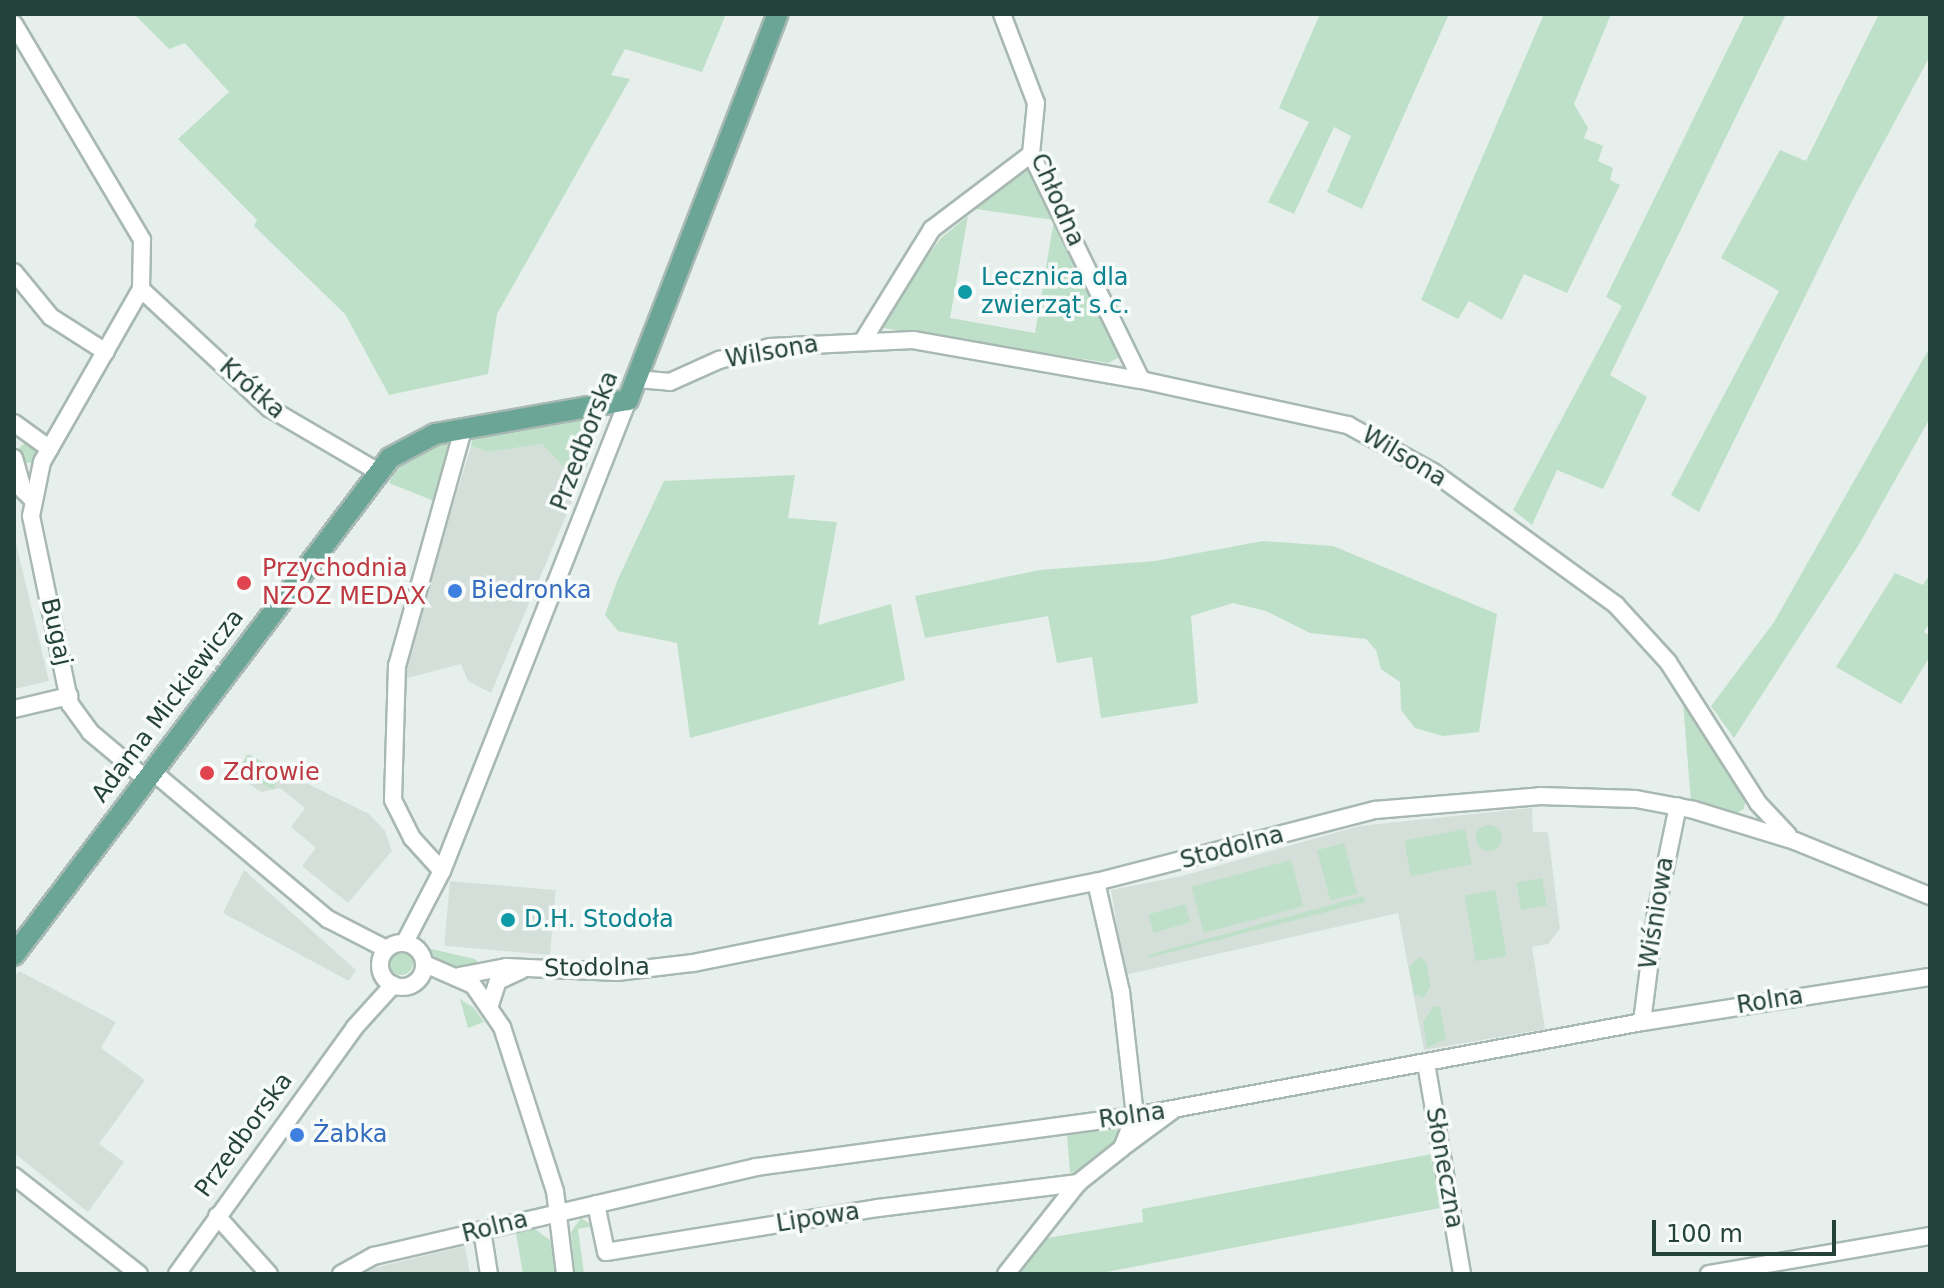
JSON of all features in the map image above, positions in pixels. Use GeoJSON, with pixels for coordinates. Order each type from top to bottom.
{"type":"FeatureCollection","features":[{"type":"Feature","properties":{"kind":"main road","name":"Przedborska"},"geometry":{"type":"LineString","coordinates":[[628,400],[778,14]]}},
{"type":"Feature","properties":{"kind":"main road","name":"Adama Mickiewicza"},"geometry":{"type":"LineString","coordinates":[[14,955],[377,471],[418,440],[628,400]]}},
{"type":"Feature","properties":{"kind":"street","name":"Chłodna"},"geometry":{"type":"LineString","coordinates":[[1002,14],[1036,103],[1031,154],[1141,380]]}},
{"type":"Feature","properties":{"kind":"street"},"geometry":{"type":"LineString","coordinates":[[14,24],[142,240],[141,289],[50,449],[32,499]]}},
{"type":"Feature","properties":{"kind":"street"},"geometry":{"type":"LineString","coordinates":[[864,339],[932,229],[1031,154]]}},
{"type":"Feature","properties":{"kind":"street"},"geometry":{"type":"LineString","coordinates":[[14,272],[51,317],[106,352]]}},
{"type":"Feature","properties":{"kind":"street","name":"Krótka"},"geometry":{"type":"LineString","coordinates":[[141,289],[280,416],[377,471]]}},
{"type":"Feature","properties":{"kind":"street","name":"Wilsona"},"geometry":{"type":"LineString","coordinates":[[637,379],[670,382],[747,351],[864,339],[913,340],[1141,380],[1348,425],[1433,472],[1571,570],[1632,621],[1668,662],[1758,803],[1795,841]]}},
{"type":"Feature","properties":{"kind":"street","name":"Przedborska"},"geometry":{"type":"LineString","coordinates":[[411,945],[628,400]]}},
{"type":"Feature","properties":{"kind":"street"},"geometry":{"type":"LineString","coordinates":[[14,423],[50,449]]}},
{"type":"Feature","properties":{"kind":"street"},"geometry":{"type":"LineString","coordinates":[[439,878],[397,814],[395,704],[400,651],[463,429]]}},
{"type":"Feature","properties":{"kind":"street","name":"Bugaj"},"geometry":{"type":"LineString","coordinates":[[14,458],[23,490],[32,499],[35,537],[69,696],[90,732],[149,775],[328,919],[343,939],[385,967]]}},
{"type":"Feature","properties":{"kind":"street"},"geometry":{"type":"LineString","coordinates":[[14,709],[69,696]]}},
{"type":"Feature","properties":{"kind":"street","name":"Stodolna"},"geometry":{"type":"LineString","coordinates":[[459,976],[495,968],[617,972],[693,963],[1096,882],[1404,805],[1589,795],[1678,806],[1795,841],[1930,896]]}},
{"type":"Feature","properties":{"kind":"street"},"geometry":{"type":"LineString","coordinates":[[1739,822],[1758,803]]}},
{"type":"Feature","properties":{"kind":"street","name":"Wiśniowa"},"geometry":{"type":"LineString","coordinates":[[1642,1022],[1656,912],[1678,806]]}},
{"type":"Feature","properties":{"kind":"street"},"geometry":{"type":"LineString","coordinates":[[1096,882],[1121,992],[1135,1116],[1122,1148]]}},
{"type":"Feature","properties":{"kind":"street"},"geometry":{"type":"LineString","coordinates":[[423,971],[411,986],[385,967],[411,945],[423,971],[490,1005]]}},
{"type":"Feature","properties":{"kind":"street","name":"Przedborska"},"geometry":{"type":"LineString","coordinates":[[177,1274],[355,1027],[385,967]]}},
{"type":"Feature","properties":{"kind":"street","name":"Stodolna"},"geometry":{"type":"LineString","coordinates":[[490,1005],[498,981],[524,970]]}},
{"type":"Feature","properties":{"kind":"street"},"geometry":{"type":"LineString","coordinates":[[423,971],[459,976],[490,1005],[525,1091],[559,1211],[565,1274]]}},
{"type":"Feature","properties":{"kind":"street","name":"Rolna"},"geometry":{"type":"LineString","coordinates":[[341,1274],[374,1256],[756,1167],[1173,1110],[1642,1022],[1930,977]]}},
{"type":"Feature","properties":{"kind":"street","name":"Słoneczna"},"geometry":{"type":"LineString","coordinates":[[1426,1063],[1462,1274]]}},
{"type":"Feature","properties":{"kind":"street"},"geometry":{"type":"LineString","coordinates":[[1006,1274],[1078,1183],[1173,1110]]}},
{"type":"Feature","properties":{"kind":"street"},"geometry":{"type":"LineString","coordinates":[[14,1176],[139,1274]]}},
{"type":"Feature","properties":{"kind":"street","name":"Lipowa"},"geometry":{"type":"LineString","coordinates":[[596,1204],[606,1252],[878,1208],[1078,1183]]}},
{"type":"Feature","properties":{"kind":"street"},"geometry":{"type":"LineString","coordinates":[[217,1216],[269,1274]]}},
{"type":"Feature","properties":{"kind":"street"},"geometry":{"type":"LineString","coordinates":[[482,1230],[489,1274]]}},
{"type":"Feature","properties":{"kind":"street"},"geometry":{"type":"LineString","coordinates":[[1709,1274],[1930,1236]]}},
{"type":"Feature","properties":{"kind":"shaded area"},"geometry":{"type":"Polygon","coordinates":[[[542,444],[571,475],[567,485],[577,490],[491,693],[468,681],[461,664],[400,680],[471,446],[488,452],[542,444]]]}},
{"type":"Feature","properties":{"kind":"shaded area"},"geometry":{"type":"Polygon","coordinates":[[[14,535],[49,681],[14,689],[14,535]]]}},
{"type":"Feature","properties":{"kind":"shaded area"},"geometry":{"type":"Polygon","coordinates":[[[248,754],[369,814],[385,831],[392,851],[348,903],[302,866],[316,848],[291,827],[305,808],[280,788],[262,792],[234,775],[248,754]]]}},
{"type":"Feature","properties":{"kind":"shaded area"},"geometry":{"type":"Polygon","coordinates":[[[1532,808],[1533,832],[1548,832],[1560,929],[1548,944],[1532,947],[1545,1029],[1424,1050],[1398,913],[1125,975],[1111,890],[1182,876],[1359,826],[1532,808]]]}},
{"type":"Feature","properties":{"kind":"shaded area"},"geometry":{"type":"Polygon","coordinates":[[[244,870],[356,970],[349,981],[223,913],[244,870]]]}},
{"type":"Feature","properties":{"kind":"shaded area","name":"D.H. Stodoła"},"geometry":{"type":"Polygon","coordinates":[[[450,881],[556,890],[550,955],[444,946],[450,881]]]}},
{"type":"Feature","properties":{"kind":"shaded area"},"geometry":{"type":"Polygon","coordinates":[[[19,971],[116,1022],[101,1048],[145,1080],[99,1144],[124,1162],[88,1212],[14,1153],[14,978],[19,971]]]}},
{"type":"Feature","properties":{"kind":"shaded area"},"geometry":{"type":"Polygon","coordinates":[[[465,1246],[470,1274],[364,1274],[374,1268],[465,1246]]]}},
{"type":"Feature","properties":{"kind":"green space"},"geometry":{"type":"Polygon","coordinates":[[[726,14],[702,72],[625,49],[611,75],[630,79],[497,314],[488,374],[389,395],[345,314],[254,226],[257,220],[178,139],[229,92],[185,43],[169,49],[135,15],[726,14]]]}},
{"type":"Feature","properties":{"kind":"green space"},"geometry":{"type":"Polygon","coordinates":[[[1320,14],[1449,14],[1362,209],[1327,192],[1351,136],[1334,127],[1294,214],[1268,202],[1309,122],[1279,108],[1320,14]]]}},
{"type":"Feature","properties":{"kind":"green space"},"geometry":{"type":"Polygon","coordinates":[[[1544,14],[1611,14],[1574,104],[1588,128],[1584,138],[1603,146],[1598,161],[1613,168],[1610,180],[1620,185],[1567,293],[1524,274],[1502,320],[1469,301],[1458,319],[1421,300],[1544,14]]]}},
{"type":"Feature","properties":{"kind":"green space"},"geometry":{"type":"Polygon","coordinates":[[[1745,14],[1786,14],[1610,375],[1647,397],[1603,489],[1557,470],[1532,525],[1513,510],[1622,306],[1606,297],[1745,14]]]}},
{"type":"Feature","properties":{"kind":"green space"},"geometry":{"type":"Polygon","coordinates":[[[1879,14],[1930,14],[1930,56],[1851,203],[1699,512],[1671,495],[1779,291],[1721,258],[1780,150],[1806,161],[1879,14]]]}},
{"type":"Feature","properties":{"kind":"green space"},"geometry":{"type":"Polygon","coordinates":[[[1027,169],[1054,220],[976,209],[1027,169]]]}},
{"type":"Feature","properties":{"kind":"green space"},"geometry":{"type":"Polygon","coordinates":[[[968,216],[950,318],[1035,333],[1054,220],[1121,347],[1119,357],[1109,363],[883,328],[904,287],[941,238],[968,216]]]}},
{"type":"Feature","properties":{"kind":"green space"},"geometry":{"type":"Polygon","coordinates":[[[1930,347],[1930,418],[1858,546],[1734,738],[1711,706],[1774,622],[1930,347]]]}},
{"type":"Feature","properties":{"kind":"green space"},"geometry":{"type":"Polygon","coordinates":[[[591,417],[596,443],[577,490],[567,485],[571,475],[542,444],[488,452],[471,446],[473,435],[591,417]]]}},
{"type":"Feature","properties":{"kind":"green space"},"geometry":{"type":"Polygon","coordinates":[[[450,439],[434,501],[389,483],[400,461],[450,439]]]}},
{"type":"Feature","properties":{"kind":"green space"},"geometry":{"type":"Polygon","coordinates":[[[28,443],[35,446],[38,453],[35,460],[28,463],[21,460],[18,453],[21,446],[28,443]]]}},
{"type":"Feature","properties":{"kind":"green space"},"geometry":{"type":"Polygon","coordinates":[[[795,475],[788,518],[837,522],[818,625],[891,604],[905,680],[690,738],[677,643],[618,631],[605,615],[618,579],[664,481],[795,475]]]}},
{"type":"Feature","properties":{"kind":"green space"},"geometry":{"type":"Polygon","coordinates":[[[1263,541],[1333,546],[1497,614],[1479,732],[1443,736],[1415,728],[1401,710],[1400,682],[1381,669],[1376,650],[1366,639],[1310,633],[1266,611],[1233,603],[1191,616],[1198,703],[1101,718],[1092,657],[1057,663],[1048,616],[925,638],[915,596],[1040,570],[1155,561],[1263,541]]]}},
{"type":"Feature","properties":{"kind":"green space"},"geometry":{"type":"Polygon","coordinates":[[[1895,573],[1923,585],[1930,574],[1930,622],[1924,632],[1930,636],[1930,656],[1901,704],[1836,667],[1895,573]]]}},
{"type":"Feature","properties":{"kind":"green space"},"geometry":{"type":"Polygon","coordinates":[[[1683,702],[1746,795],[1744,809],[1737,813],[1691,802],[1683,702]]]}},
{"type":"Feature","properties":{"kind":"green space"},"geometry":{"type":"Polygon","coordinates":[[[247,755],[281,771],[273,789],[239,773],[247,755]]]}},
{"type":"Feature","properties":{"kind":"green space"},"geometry":{"type":"Polygon","coordinates":[[[1489,825],[1498,829],[1502,838],[1498,847],[1489,851],[1480,847],[1476,838],[1480,829],[1489,825]]]}},
{"type":"Feature","properties":{"kind":"green space"},"geometry":{"type":"Polygon","coordinates":[[[1465,829],[1472,864],[1411,876],[1404,841],[1465,829]]]}},
{"type":"Feature","properties":{"kind":"green space"},"geometry":{"type":"Polygon","coordinates":[[[1344,843],[1357,893],[1330,900],[1317,850],[1344,843]]]}},
{"type":"Feature","properties":{"kind":"green space"},"geometry":{"type":"Polygon","coordinates":[[[1291,860],[1303,906],[1204,933],[1192,887],[1291,860]]]}},
{"type":"Feature","properties":{"kind":"green space"},"geometry":{"type":"Polygon","coordinates":[[[1542,878],[1547,906],[1521,910],[1516,883],[1542,878]]]}},
{"type":"Feature","properties":{"kind":"green space"},"geometry":{"type":"Polygon","coordinates":[[[1495,890],[1507,956],[1476,961],[1464,895],[1495,890]]]}},
{"type":"Feature","properties":{"kind":"green space"},"geometry":{"type":"Polygon","coordinates":[[[1363,896],[1365,902],[1148,958],[1148,955],[1363,896]]]}},
{"type":"Feature","properties":{"kind":"green space"},"geometry":{"type":"Polygon","coordinates":[[[1185,904],[1190,922],[1154,933],[1148,914],[1185,904]]]}},
{"type":"Feature","properties":{"kind":"green space"},"geometry":{"type":"Polygon","coordinates":[[[424,937],[427,948],[475,959],[482,968],[461,972],[433,963],[425,951],[424,937]]]}},
{"type":"Feature","properties":{"kind":"green space"},"geometry":{"type":"Polygon","coordinates":[[[401,951],[409,955],[413,963],[409,971],[401,975],[393,971],[389,963],[393,955],[401,951]]]}},
{"type":"Feature","properties":{"kind":"green space"},"geometry":{"type":"Polygon","coordinates":[[[1419,957],[1426,962],[1431,986],[1423,998],[1414,994],[1409,967],[1419,957]]]}},
{"type":"Feature","properties":{"kind":"green space"},"geometry":{"type":"Polygon","coordinates":[[[460,999],[474,1008],[484,1022],[468,1028],[460,999]]]}},
{"type":"Feature","properties":{"kind":"green space"},"geometry":{"type":"Polygon","coordinates":[[[1440,1006],[1446,1039],[1427,1048],[1423,1022],[1433,1007],[1440,1006]]]}},
{"type":"Feature","properties":{"kind":"green space"},"geometry":{"type":"Polygon","coordinates":[[[1113,1124],[1122,1128],[1116,1143],[1077,1174],[1070,1172],[1067,1135],[1113,1124]]]}},
{"type":"Feature","properties":{"kind":"green space"},"geometry":{"type":"Polygon","coordinates":[[[1432,1154],[1440,1208],[1096,1274],[1017,1274],[1041,1239],[1143,1222],[1142,1209],[1432,1154]]]}},
{"type":"Feature","properties":{"kind":"green space"},"geometry":{"type":"Polygon","coordinates":[[[581,1218],[593,1226],[578,1229],[584,1274],[575,1274],[571,1232],[581,1218]]]}},
{"type":"Feature","properties":{"kind":"green space"},"geometry":{"type":"Polygon","coordinates":[[[535,1229],[555,1244],[558,1274],[523,1274],[516,1233],[535,1229]]]}},
{"type":"Feature","properties":{"kind":"place","name":"Lecznica dla zwierząt s.c."},"geometry":{"type":"Point","coordinates":[965,292]}},
{"type":"Feature","properties":{"kind":"place","name":"Przychodnia NZOZ MEDAX"},"geometry":{"type":"Point","coordinates":[244,583]}},
{"type":"Feature","properties":{"kind":"place","name":"Biedronka"},"geometry":{"type":"Point","coordinates":[455,591]}},
{"type":"Feature","properties":{"kind":"place","name":"Zdrowie"},"geometry":{"type":"Point","coordinates":[207,773]}},
{"type":"Feature","properties":{"kind":"place","name":"D.H. Stodoła"},"geometry":{"type":"Point","coordinates":[508,920]}},
{"type":"Feature","properties":{"kind":"place","name":"Żabka"},"geometry":{"type":"Point","coordinates":[297,1135]}}]}
